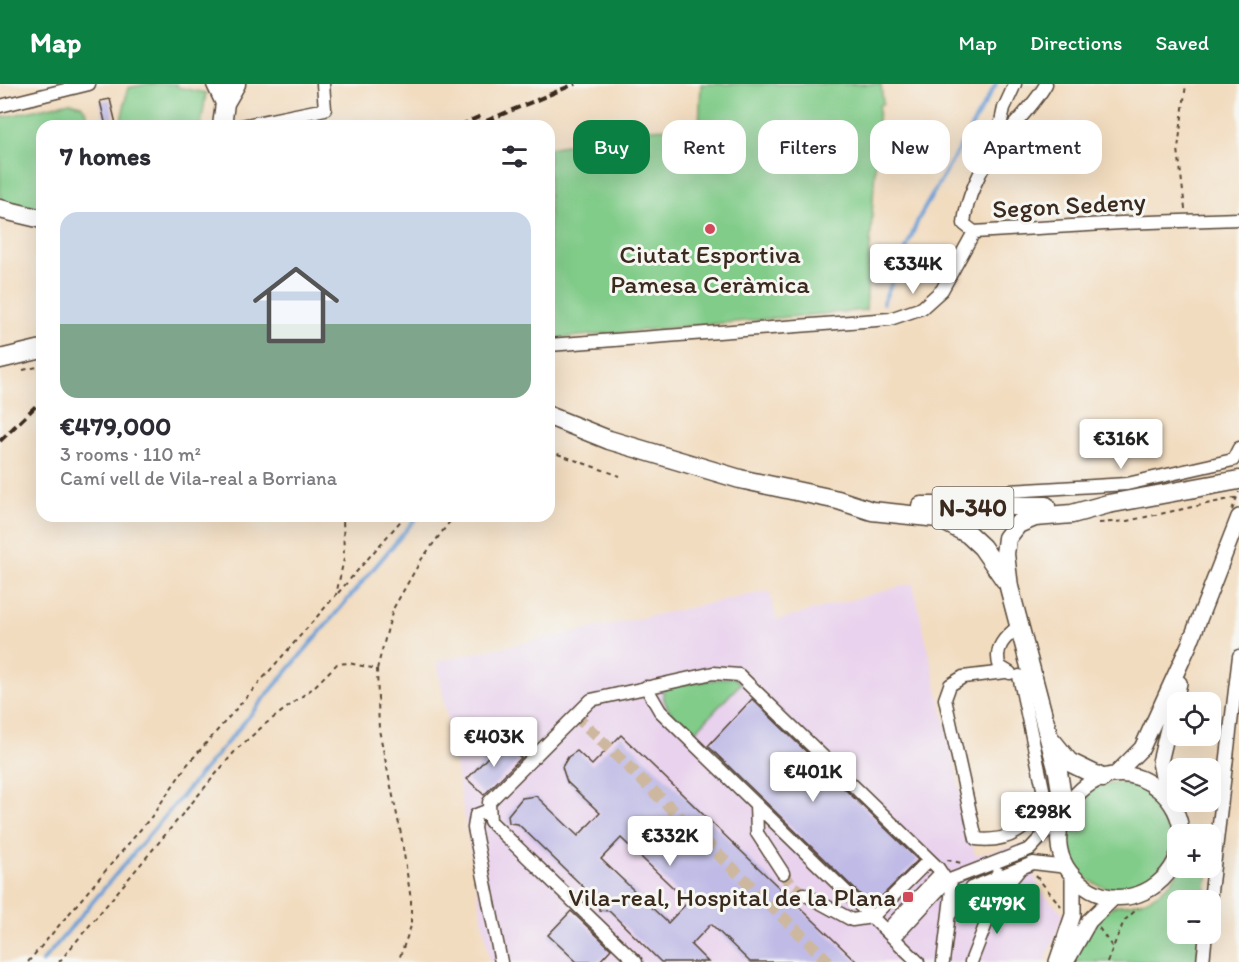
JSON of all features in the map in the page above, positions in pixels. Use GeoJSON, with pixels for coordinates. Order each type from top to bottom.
{"type":"FeatureCollection","features":[{"type":"Feature","properties":{"kind":"highway"},"geometry":{"type":"LineString","coordinates":[[216,84],[225,103]]}},
{"type":"Feature","properties":{"kind":"highway"},"geometry":{"type":"LineString","coordinates":[[223,120],[225,103],[236,84]]}},
{"type":"Feature","properties":{"kind":"highway"},"geometry":{"type":"LineString","coordinates":[[0,209],[36,218]]}},
{"type":"Feature","properties":{"kind":"highway"},"geometry":{"type":"LineString","coordinates":[[0,220],[36,227]]}},
{"type":"Feature","properties":{"kind":"highway"},"geometry":{"type":"LineString","coordinates":[[0,359],[36,350]]}},
{"type":"Feature","properties":{"kind":"highway","name":"N-340"},"geometry":{"type":"LineString","coordinates":[[555,418],[686,464],[838,500],[937,507],[1027,508],[1108,504],[1239,480]]}},
{"type":"Feature","properties":{"kind":"highway"},"geometry":{"type":"LineString","coordinates":[[838,500],[872,511],[938,518],[953,525],[982,547],[1009,587]]}},
{"type":"Feature","properties":{"kind":"highway"},"geometry":{"type":"LineString","coordinates":[[1063,813],[1047,735],[1026,679],[1019,626],[1009,587],[1005,554],[1007,538],[1018,524],[1035,518],[1072,514],[1108,504]]}},
{"type":"Feature","properties":{"kind":"highway"},"geometry":{"type":"LineString","coordinates":[[1047,735],[1070,762],[1108,776]]}},
{"type":"Feature","properties":{"kind":"main road"},"geometry":{"type":"LineString","coordinates":[[1167,797],[1160,762],[1189,645],[1233,516]]}},
{"type":"Feature","properties":{"kind":"main road"},"geometry":{"type":"LineString","coordinates":[[1057,962],[1073,915],[1070,871],[1060,850],[1059,833],[1063,813],[1074,796],[1086,785],[1108,776],[1142,748],[1189,645]]}},
{"type":"Feature","properties":{"kind":"main road"},"geometry":{"type":"LineString","coordinates":[[1108,776],[1134,777],[1152,784],[1167,797]]}},
{"type":"Feature","properties":{"kind":"main road"},"geometry":{"type":"LineString","coordinates":[[1070,871],[1092,890],[1114,897],[1132,896],[1149,890],[1164,880],[1167,875]]}},
{"type":"Feature","properties":{"kind":"main road"},"geometry":{"type":"LineString","coordinates":[[1066,962],[1089,921],[1114,897]]}},
{"type":"Feature","properties":{"kind":"street"},"geometry":{"type":"LineString","coordinates":[[0,106],[89,84]]}},
{"type":"Feature","properties":{"kind":"street"},"geometry":{"type":"LineString","coordinates":[[272,120],[325,110],[323,84]]}},
{"type":"Feature","properties":{"kind":"street"},"geometry":{"type":"LineString","coordinates":[[1001,120],[1015,84]]}},
{"type":"Feature","properties":{"kind":"street"},"geometry":{"type":"LineString","coordinates":[[1020,120],[1035,104],[1046,84]]}},
{"type":"Feature","properties":{"kind":"street"},"geometry":{"type":"LineString","coordinates":[[974,232],[964,224],[965,206],[982,174]]}},
{"type":"Feature","properties":{"kind":"street","name":"Segon Sedeny"},"geometry":{"type":"LineString","coordinates":[[555,345],[890,319],[922,308],[942,290],[974,232],[1120,222],[1186,223],[1239,219]]}},
{"type":"Feature","properties":{"kind":"street"},"geometry":{"type":"LineString","coordinates":[[1010,491],[1127,484],[1233,460],[1239,448]]}},
{"type":"Feature","properties":{"kind":"street"},"geometry":{"type":"LineString","coordinates":[[1005,672],[997,660],[998,649],[1006,637],[1019,626]]}},
{"type":"Feature","properties":{"kind":"street"},"geometry":{"type":"LineString","coordinates":[[1216,824],[1239,656]]}},
{"type":"Feature","properties":{"kind":"street"},"geometry":{"type":"LineString","coordinates":[[1005,672],[1026,679],[1045,798],[1037,815],[1022,831],[993,841],[976,839],[945,699],[950,685],[963,677],[1005,672]]}},
{"type":"Feature","properties":{"kind":"street"},"geometry":{"type":"LineString","coordinates":[[636,962],[490,821],[489,802],[591,700],[713,673],[739,675],[944,877],[952,889],[944,962]]}},
{"type":"Feature","properties":{"kind":"street"},"geometry":{"type":"LineString","coordinates":[[646,687],[660,711],[918,962]]}},
{"type":"Feature","properties":{"kind":"street"},"geometry":{"type":"LineString","coordinates":[[756,804],[758,833],[783,873]]}},
{"type":"Feature","properties":{"kind":"street"},"geometry":{"type":"LineString","coordinates":[[489,810],[476,815],[474,828],[501,962]]}},
{"type":"Feature","properties":{"kind":"street"},"geometry":{"type":"LineString","coordinates":[[996,898],[995,878],[1001,868],[1030,849],[1063,813]]}},
{"type":"Feature","properties":{"kind":"street"},"geometry":{"type":"LineString","coordinates":[[890,935],[944,877],[1030,849]]}},
{"type":"Feature","properties":{"kind":"street"},"geometry":{"type":"LineString","coordinates":[[804,894],[852,920],[872,917],[929,860]]}},
{"type":"Feature","properties":{"kind":"street"},"geometry":{"type":"LineString","coordinates":[[951,913],[971,888],[1033,863],[1046,862],[1070,871]]}},
{"type":"Feature","properties":{"kind":"street"},"geometry":{"type":"LineString","coordinates":[[971,962],[996,898],[1021,868]]}},
{"type":"Feature","properties":{"kind":"street"},"geometry":{"type":"LineString","coordinates":[[1203,962],[1205,944]]}},
{"type":"Feature","properties":{"kind":"path"},"geometry":{"type":"LineString","coordinates":[[1186,84],[1178,149],[1186,223]]}},
{"type":"Feature","properties":{"kind":"path"},"geometry":{"type":"LineString","coordinates":[[555,453],[620,476]]}},
{"type":"Feature","properties":{"kind":"path"},"geometry":{"type":"LineString","coordinates":[[1233,516],[1239,492]]}},
{"type":"Feature","properties":{"kind":"path"},"geometry":{"type":"LineString","coordinates":[[1092,523],[1126,521],[1239,496]]}},
{"type":"Feature","properties":{"kind":"path"},"geometry":{"type":"LineString","coordinates":[[336,595],[344,559],[343,522]]}},
{"type":"Feature","properties":{"kind":"path"},"geometry":{"type":"LineString","coordinates":[[28,962],[152,816],[187,765],[400,522]]}},
{"type":"Feature","properties":{"kind":"path"},"geometry":{"type":"LineString","coordinates":[[398,962],[411,926],[411,900],[379,730],[377,669],[393,609],[421,560],[450,522]]}},
{"type":"Feature","properties":{"kind":"path"},"geometry":{"type":"LineString","coordinates":[[59,962],[236,750],[264,725],[313,688],[337,664],[348,663],[377,669]]}},
{"type":"Feature","properties":{"kind":"path"},"geometry":{"type":"LineString","coordinates":[[929,860],[936,852],[944,859],[963,864],[971,861]]}},
{"type":"Feature","properties":{"kind":"path"},"geometry":{"type":"LineString","coordinates":[[1107,962],[1113,948]]}},
{"type":"Feature","properties":{"kind":"shaded area"},"geometry":{"type":"Polygon","coordinates":[[[913,583],[975,855],[1024,844],[1040,891],[1064,914],[1045,962],[490,962],[437,661],[769,591],[777,620],[913,583]]]}},
{"type":"Feature","properties":{"kind":"green space"},"geometry":{"type":"Polygon","coordinates":[[[147,84],[177,84],[177,87],[206,93],[202,120],[121,120],[128,88],[147,84]]]}},
{"type":"Feature","properties":{"kind":"green space","name":"Ciutat Esportiva Pamesa Ceràmica"},"geometry":{"type":"Polygon","coordinates":[[[701,84],[881,84],[883,103],[879,106],[878,120],[870,120],[870,174],[875,174],[866,310],[555,338],[555,147],[573,144],[573,174],[650,174],[650,129],[662,128],[662,174],[746,174],[746,120],[699,120],[701,84]]]}},
{"type":"Feature","properties":{"kind":"green space"},"geometry":{"type":"Polygon","coordinates":[[[70,102],[81,105],[87,113],[86,120],[36,120],[36,210],[0,202],[0,118],[70,102]]]}},
{"type":"Feature","properties":{"kind":"green space"},"geometry":{"type":"Polygon","coordinates":[[[733,677],[741,683],[691,736],[667,707],[664,700],[664,687],[733,677]]]}},
{"type":"Feature","properties":{"kind":"green space"},"geometry":{"type":"Polygon","coordinates":[[[1119,783],[1139,787],[1156,799],[1168,816],[1170,824],[1167,824],[1167,858],[1156,873],[1139,885],[1119,889],[1099,885],[1082,873],[1070,856],[1066,836],[1070,816],[1082,799],[1099,787],[1119,783]]]}},
{"type":"Feature","properties":{"kind":"green space"},"geometry":{"type":"Polygon","coordinates":[[[1174,878],[1207,878],[1206,890],[1167,890],[1167,944],[1199,944],[1197,962],[1072,962],[1088,931],[1106,911],[1115,906],[1139,902],[1154,896],[1174,878]]]}},
{"type":"Feature","properties":{"kind":"building"},"geometry":{"type":"Polygon","coordinates":[[[110,99],[115,120],[105,120],[100,101],[110,99]]]}},
{"type":"Feature","properties":{"kind":"building"},"geometry":{"type":"Polygon","coordinates":[[[752,699],[918,860],[872,906],[708,746],[752,699]]]}},
{"type":"Feature","properties":{"kind":"building"},"geometry":{"type":"Polygon","coordinates":[[[621,735],[857,962],[750,962],[711,924],[691,945],[708,962],[661,962],[609,911],[599,910],[599,902],[518,824],[509,823],[508,815],[522,798],[536,796],[578,836],[600,813],[567,782],[562,767],[568,757],[577,751],[592,765],[621,735]],[[621,838],[601,859],[668,923],[688,902],[621,838]]]}},
{"type":"Feature","properties":{"kind":"building"},"geometry":{"type":"Polygon","coordinates":[[[503,741],[521,758],[484,795],[467,779],[503,741]]]}},
{"type":"Feature","properties":{"kind":"building"},"geometry":{"type":"Polygon","coordinates":[[[571,911],[611,949],[599,962],[577,962],[548,935],[571,911]]]}},
{"type":"Feature","properties":{"kind":"waterway"},"geometry":{"type":"LineString","coordinates":[[883,303],[919,218],[996,84]]}},
{"type":"Feature","properties":{"kind":"waterway"},"geometry":{"type":"LineString","coordinates":[[42,962],[413,522]]}},
{"type":"Feature","properties":{"kind":"tunnel"},"geometry":{"type":"LineString","coordinates":[[575,715],[829,962]]}},
{"type":"Feature","properties":{"kind":"tunnel"},"geometry":{"type":"LineString","coordinates":[[783,873],[792,886],[804,894]]}},
{"type":"Feature","properties":{"kind":"railway"},"geometry":{"type":"LineString","coordinates":[[488,120],[575,84]]}},
{"type":"Feature","properties":{"kind":"railway"},"geometry":{"type":"LineString","coordinates":[[472,120],[481,116]]}},
{"type":"Feature","properties":{"kind":"railway"},"geometry":{"type":"LineString","coordinates":[[0,441],[36,406]]}},
{"type":"Feature","properties":{"kind":"place","name":"Ciutat Esportiva Pamesa Ceràmica"},"geometry":{"type":"Point","coordinates":[710,229]}},
{"type":"Feature","properties":{"kind":"place","name":"Vila-real, Hospital de la Plana"},"geometry":{"type":"Point","coordinates":[908,897]}}]}
